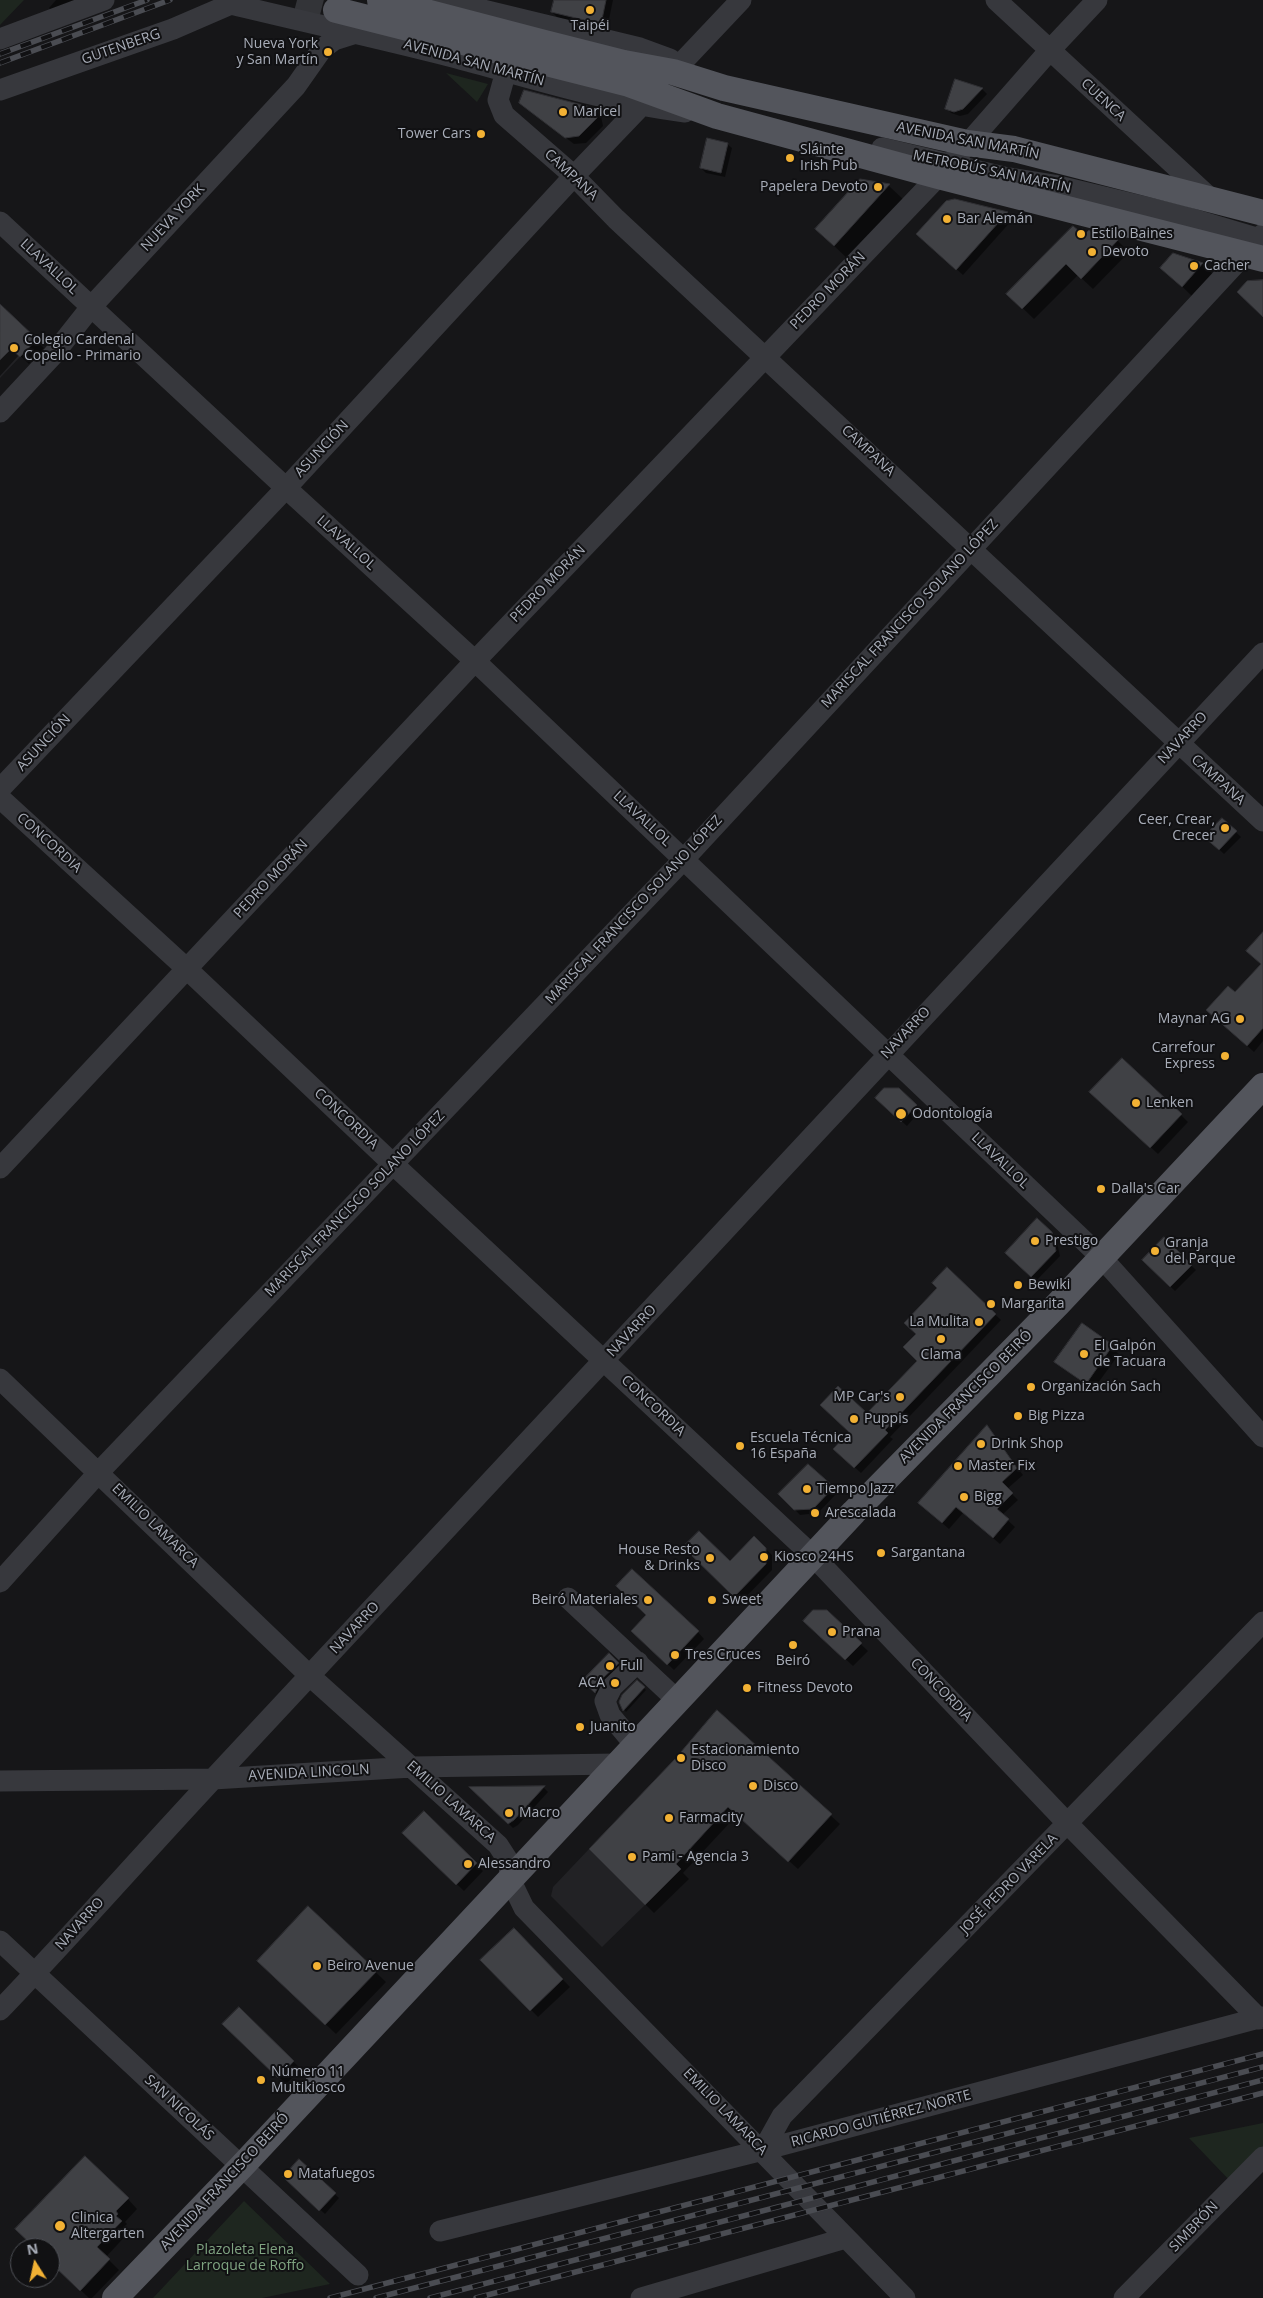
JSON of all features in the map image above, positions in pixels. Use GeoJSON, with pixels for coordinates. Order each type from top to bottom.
{"type":"FeatureCollection","features":[{"type":"Feature","properties":{"kind":"main road","name":"AVENIDA SAN MARTÍN"},"geometry":{"type":"LineString","coordinates":[[380,0],[541,42],[673,72],[724,88],[968,143],[1014,149],[1263,213]]}},
{"type":"Feature","properties":{"kind":"main road","name":"AVENIDA SAN MARTÍN"},"geometry":{"type":"LineString","coordinates":[[336,10],[629,84],[717,116],[1259,242]]}},
{"type":"Feature","properties":{"kind":"main road","name":"AVENIDA FRANCISCO BEIRÓ"},"geometry":{"type":"LineString","coordinates":[[115,2298],[242,2166],[813,1556],[1058,1304],[1263,1086]]}},
{"type":"Feature","properties":{"kind":"street"},"geometry":{"type":"LineString","coordinates":[[0,39],[104,0]]}},
{"type":"Feature","properties":{"kind":"street"},"geometry":{"type":"LineString","coordinates":[[442,0],[640,48],[670,59],[673,72]]}},
{"type":"Feature","properties":{"kind":"street"},"geometry":{"type":"LineString","coordinates":[[673,72],[741,0]]}},
{"type":"Feature","properties":{"kind":"street","name":"CUENCA"},"geometry":{"type":"LineString","coordinates":[[996,0],[1211,200]]}},
{"type":"Feature","properties":{"kind":"street","name":"PEDRO MORÁN"},"geometry":{"type":"LineString","coordinates":[[0,1168],[475,661],[944,170],[1050,50],[1098,0]]}},
{"type":"Feature","properties":{"kind":"street","name":"AVENIDA SAN MARTÍN"},"geometry":{"type":"LineString","coordinates":[[235,2],[353,34],[400,43],[641,106],[717,116]]}},
{"type":"Feature","properties":{"kind":"street","name":"GUTENBERG"},"geometry":{"type":"LineString","coordinates":[[0,90],[173,29],[235,2]]}},
{"type":"Feature","properties":{"kind":"street","name":"NUEVA YORK"},"geometry":{"type":"LineString","coordinates":[[0,412],[53,355],[91,307],[296,86],[322,49],[334,40],[353,34]]}},
{"type":"Feature","properties":{"kind":"street","name":"CAMPANA"},"geometry":{"type":"LineString","coordinates":[[506,71],[498,100],[504,115],[574,176],[616,218],[972,548],[1178,744],[1263,821]]}},
{"type":"Feature","properties":{"kind":"street","name":"ASUNCIÓN"},"geometry":{"type":"LineString","coordinates":[[0,790],[286,488],[641,106]]}},
{"type":"Feature","properties":{"kind":"street","name":"METROBÚS SAN MARTÍN"},"geometry":{"type":"LineString","coordinates":[[968,143],[1008,160],[1230,218],[1259,242]]}},
{"type":"Feature","properties":{"kind":"street","name":"LLAVALLOL"},"geometry":{"type":"LineString","coordinates":[[0,222],[475,661],[1101,1257],[1263,1437]]}},
{"type":"Feature","properties":{"kind":"street","name":"MARISCAL FRANCISCO SOLANO LÓPEZ"},"geometry":{"type":"LineString","coordinates":[[0,1582],[99,1472],[684,859],[1259,242]]}},
{"type":"Feature","properties":{"kind":"street","name":"NAVARRO"},"geometry":{"type":"LineString","coordinates":[[0,2010],[213,1779],[605,1361],[887,1053],[1263,653]]}},
{"type":"Feature","properties":{"kind":"street","name":"CONCORDIA"},"geometry":{"type":"LineString","coordinates":[[0,798],[187,969],[813,1556],[1068,1824],[1261,2018]]}},
{"type":"Feature","properties":{"kind":"street","name":"EMILIO LAMARCA"},"geometry":{"type":"LineString","coordinates":[[0,1379],[310,1676],[498,1845],[509,1862],[510,1878],[524,1908],[763,2150],[905,2298]]}},
{"type":"Feature","properties":{"kind":"street"},"geometry":{"type":"LineString","coordinates":[[568,1598],[678,1700]]}},
{"type":"Feature","properties":{"kind":"street","name":"JOSÉ PEDRO VARELA"},"geometry":{"type":"LineString","coordinates":[[763,2150],[782,2116],[1263,1622]]}},
{"type":"Feature","properties":{"kind":"street"},"geometry":{"type":"LineString","coordinates":[[635,1745],[610,1715],[605,1701],[612,1687],[638,1662]]}},
{"type":"Feature","properties":{"kind":"street","name":"AVENIDA LINCOLN"},"geometry":{"type":"LineString","coordinates":[[0,1781],[213,1779],[412,1767],[617,1764]]}},
{"type":"Feature","properties":{"kind":"street","name":"SAN NICOLÁS"},"geometry":{"type":"LineString","coordinates":[[0,1941],[36,1972],[358,2275]]}},
{"type":"Feature","properties":{"kind":"street","name":"RICARDO GUTIÉRREZ NORTE"},"geometry":{"type":"LineString","coordinates":[[440,2231],[763,2150],[1261,2018]]}},
{"type":"Feature","properties":{"kind":"street","name":"SIMBRÓN"},"geometry":{"type":"LineString","coordinates":[[1124,2298],[1263,2156]]}},
{"type":"Feature","properties":{"kind":"street"},"geometry":{"type":"LineString","coordinates":[[641,2298],[846,2238]]}},
{"type":"Feature","properties":{"kind":"shaded area","name":"Colegio Cardenal Copello - Primario"},"geometry":{"type":"Polygon","coordinates":[[[0,304],[37,339],[0,378],[0,304]]]}},
{"type":"Feature","properties":{"kind":"shaded area"},"geometry":{"type":"Polygon","coordinates":[[[589,1849],[645,1905],[602,1947],[551,1896],[553,1887],[589,1849]]]}},
{"type":"Feature","properties":{"kind":"green space"},"geometry":{"type":"Polygon","coordinates":[[[0,0],[24,0],[0,25],[0,0]]]}},
{"type":"Feature","properties":{"kind":"green space"},"geometry":{"type":"Polygon","coordinates":[[[446,73],[488,84],[477,102],[446,73]]]}},
{"type":"Feature","properties":{"kind":"green space"},"geometry":{"type":"Polygon","coordinates":[[[1263,2123],[1263,2153],[1233,2184],[1189,2138],[1263,2123]]]}},
{"type":"Feature","properties":{"kind":"green space","name":"Plazoleta Elena Larroque de Roffo"},"geometry":{"type":"Polygon","coordinates":[[[244,2201],[330,2284],[262,2298],[153,2298],[244,2201]]]}},
{"type":"Feature","properties":{"kind":"building"},"geometry":{"type":"Polygon","coordinates":[[[554,0],[606,0],[601,24],[551,12],[554,0]]]}},
{"type":"Feature","properties":{"kind":"building"},"geometry":{"type":"Polygon","coordinates":[[[955,79],[983,88],[963,109],[954,112],[945,109],[955,79]]]}},
{"type":"Feature","properties":{"kind":"building","name":"Maricel"},"geometry":{"type":"Polygon","coordinates":[[[524,90],[594,108],[597,118],[579,136],[565,138],[519,103],[524,90]]]}},
{"type":"Feature","properties":{"kind":"building"},"geometry":{"type":"Polygon","coordinates":[[[707,138],[728,143],[721,173],[700,168],[707,138]]]}},
{"type":"Feature","properties":{"kind":"building"},"geometry":{"type":"Polygon","coordinates":[[[860,179],[890,184],[834,246],[815,229],[860,179]]]}},
{"type":"Feature","properties":{"kind":"building"},"geometry":{"type":"Polygon","coordinates":[[[955,199],[1008,212],[956,270],[916,234],[946,201],[955,199]]]}},
{"type":"Feature","properties":{"kind":"building"},"geometry":{"type":"Polygon","coordinates":[[[1073,226],[1079,231],[1082,228],[1086,233],[1089,230],[1095,234],[1118,240],[1081,279],[1066,264],[1022,309],[1006,294],[1073,226]]]}},
{"type":"Feature","properties":{"kind":"building"},"geometry":{"type":"Polygon","coordinates":[[[1173,253],[1203,263],[1182,287],[1160,268],[1173,253]]]}},
{"type":"Feature","properties":{"kind":"building"},"geometry":{"type":"Polygon","coordinates":[[[1263,280],[1263,317],[1237,292],[1247,281],[1263,280]]]}},
{"type":"Feature","properties":{"kind":"building","name":"Colegio Cardenal Copello - Primario"},"geometry":{"type":"Polygon","coordinates":[[[0,304],[37,339],[20,357],[11,349],[0,360],[0,304]]]}},
{"type":"Feature","properties":{"kind":"building"},"geometry":{"type":"Polygon","coordinates":[[[1222,818],[1237,831],[1219,850],[1204,837],[1222,818]]]}},
{"type":"Feature","properties":{"kind":"building","name":"Maynar AG"},"geometry":{"type":"Polygon","coordinates":[[[1263,932],[1263,1028],[1247,1046],[1206,1010],[1228,986],[1235,992],[1261,964],[1246,951],[1263,932]]]}},
{"type":"Feature","properties":{"kind":"building","name":"Lenken"},"geometry":{"type":"Polygon","coordinates":[[[1122,1058],[1182,1114],[1150,1148],[1089,1092],[1122,1058]]]}},
{"type":"Feature","properties":{"kind":"building","name":"Odontología"},"geometry":{"type":"Polygon","coordinates":[[[884,1088],[899,1088],[917,1105],[901,1122],[875,1098],[884,1088]]]}},
{"type":"Feature","properties":{"kind":"building","name":"Prestigo"},"geometry":{"type":"Polygon","coordinates":[[[1037,1218],[1052,1232],[1056,1251],[1031,1277],[1005,1253],[1037,1218]]]}},
{"type":"Feature","properties":{"kind":"building"},"geometry":{"type":"Polygon","coordinates":[[[1164,1237],[1192,1265],[1170,1287],[1142,1260],[1164,1237]]]}},
{"type":"Feature","properties":{"kind":"building"},"geometry":{"type":"Polygon","coordinates":[[[947,1267],[996,1314],[885,1430],[888,1433],[854,1468],[833,1449],[849,1432],[820,1405],[838,1386],[867,1413],[917,1361],[903,1347],[916,1334],[904,1323],[937,1288],[932,1283],[947,1267]]]}},
{"type":"Feature","properties":{"kind":"building","name":"El Galpón de Tacuara"},"geometry":{"type":"Polygon","coordinates":[[[1082,1323],[1113,1345],[1086,1384],[1054,1362],[1082,1323]]]}},
{"type":"Feature","properties":{"kind":"building"},"geometry":{"type":"Polygon","coordinates":[[[987,1425],[1017,1468],[1002,1482],[1013,1493],[997,1509],[1009,1519],[993,1538],[956,1507],[942,1523],[918,1503],[987,1425]]]}},
{"type":"Feature","properties":{"kind":"building","name":"Tiempo Jazz"},"geometry":{"type":"Polygon","coordinates":[[[808,1464],[834,1487],[813,1509],[794,1510],[778,1494],[808,1464]]]}},
{"type":"Feature","properties":{"kind":"building","name":"House Resto & Drinks"},"geometry":{"type":"Polygon","coordinates":[[[699,1531],[730,1561],[754,1536],[766,1548],[766,1564],[734,1597],[683,1547],[699,1531]]]}},
{"type":"Feature","properties":{"kind":"building","name":"Beiró Materiales"},"geometry":{"type":"Polygon","coordinates":[[[632,1569],[699,1631],[667,1665],[631,1631],[646,1615],[616,1586],[632,1569]]]}},
{"type":"Feature","properties":{"kind":"building","name":"Prana"},"geometry":{"type":"Polygon","coordinates":[[[813,1610],[827,1610],[862,1643],[845,1660],[803,1621],[813,1610]]]}},
{"type":"Feature","properties":{"kind":"building"},"geometry":{"type":"Polygon","coordinates":[[[609,1653],[619,1663],[603,1678],[595,1693],[582,1681],[609,1653]]]}},
{"type":"Feature","properties":{"kind":"building"},"geometry":{"type":"Polygon","coordinates":[[[637,1680],[645,1687],[623,1711],[619,1702],[622,1695],[637,1680]]]}},
{"type":"Feature","properties":{"kind":"building"},"geometry":{"type":"Polygon","coordinates":[[[717,1710],[832,1814],[788,1862],[728,1807],[676,1864],[681,1869],[645,1905],[589,1849],[675,1759],[717,1710]]]}},
{"type":"Feature","properties":{"kind":"building"},"geometry":{"type":"Polygon","coordinates":[[[545,1786],[514,1820],[508,1824],[469,1787],[545,1786]]]}},
{"type":"Feature","properties":{"kind":"building"},"geometry":{"type":"Polygon","coordinates":[[[424,1811],[477,1863],[456,1885],[402,1833],[424,1811]]]}},
{"type":"Feature","properties":{"kind":"building","name":"Beiro Avenue"},"geometry":{"type":"Polygon","coordinates":[[[308,1906],[377,1971],[325,2025],[257,1961],[308,1906]]]}},
{"type":"Feature","properties":{"kind":"building"},"geometry":{"type":"Polygon","coordinates":[[[514,1928],[563,1979],[530,2011],[480,1960],[514,1928]]]}},
{"type":"Feature","properties":{"kind":"building"},"geometry":{"type":"Polygon","coordinates":[[[239,2007],[294,2061],[278,2078],[222,2024],[239,2007]]]}},
{"type":"Feature","properties":{"kind":"building","name":"Clinica Altergarten"},"geometry":{"type":"Polygon","coordinates":[[[85,2156],[129,2198],[116,2211],[118,2214],[116,2216],[122,2221],[97,2247],[110,2259],[80,2291],[60,2272],[60,2238],[24,2238],[15,2229],[85,2156]]]}},
{"type":"Feature","properties":{"kind":"building"},"geometry":{"type":"Polygon","coordinates":[[[299,2159],[336,2193],[319,2211],[283,2177],[299,2159]]]}},
{"type":"Feature","properties":{"kind":"tunnel"},"geometry":{"type":"LineString","coordinates":[[297,0],[336,10]]}},
{"type":"Feature","properties":{"kind":"railway"},"geometry":{"type":"LineString","coordinates":[[0,54],[147,0]]}},
{"type":"Feature","properties":{"kind":"railway"},"geometry":{"type":"LineString","coordinates":[[0,63],[170,0]]}},
{"type":"Feature","properties":{"kind":"railway"},"geometry":{"type":"LineString","coordinates":[[330,2298],[1263,2054]]}},
{"type":"Feature","properties":{"kind":"railway"},"geometry":{"type":"LineString","coordinates":[[376,2298],[1263,2067]]}},
{"type":"Feature","properties":{"kind":"railway"},"geometry":{"type":"LineString","coordinates":[[430,2298],[1263,2080]]}},
{"type":"Feature","properties":{"kind":"railway"},"geometry":{"type":"LineString","coordinates":[[476,2298],[1263,2093]]}},
{"type":"Feature","properties":{"kind":"place","name":"Taipéi"},"geometry":{"type":"Point","coordinates":[590,10]}},
{"type":"Feature","properties":{"kind":"place","name":"Nueva York y San Martín"},"geometry":{"type":"Point","coordinates":[328,52]}},
{"type":"Feature","properties":{"kind":"place","name":"Maricel"},"geometry":{"type":"Point","coordinates":[563,112]}},
{"type":"Feature","properties":{"kind":"place","name":"Tower Cars"},"geometry":{"type":"Point","coordinates":[481,134]}},
{"type":"Feature","properties":{"kind":"place","name":"Sláinte Irish Pub"},"geometry":{"type":"Point","coordinates":[790,158]}},
{"type":"Feature","properties":{"kind":"place","name":"Papelera Devoto"},"geometry":{"type":"Point","coordinates":[878,187]}},
{"type":"Feature","properties":{"kind":"place","name":"Bar Alemán"},"geometry":{"type":"Point","coordinates":[947,219]}},
{"type":"Feature","properties":{"kind":"place","name":"Estilo Baines"},"geometry":{"type":"Point","coordinates":[1081,234]}},
{"type":"Feature","properties":{"kind":"place","name":"Devoto"},"geometry":{"type":"Point","coordinates":[1092,252]}},
{"type":"Feature","properties":{"kind":"place","name":"Cacher"},"geometry":{"type":"Point","coordinates":[1194,266]}},
{"type":"Feature","properties":{"kind":"place","name":"Colegio Cardenal Copello - Primario"},"geometry":{"type":"Point","coordinates":[14,348]}},
{"type":"Feature","properties":{"kind":"place","name":"Ceer, Crear, Crecer"},"geometry":{"type":"Point","coordinates":[1225,828]}},
{"type":"Feature","properties":{"kind":"place","name":"Maynar AG"},"geometry":{"type":"Point","coordinates":[1240,1019]}},
{"type":"Feature","properties":{"kind":"place","name":"Carrefour Express"},"geometry":{"type":"Point","coordinates":[1225,1056]}},
{"type":"Feature","properties":{"kind":"place","name":"Lenken"},"geometry":{"type":"Point","coordinates":[1136,1103]}},
{"type":"Feature","properties":{"kind":"place","name":"Odontología"},"geometry":{"type":"Point","coordinates":[901,1114]}},
{"type":"Feature","properties":{"kind":"place","name":"Dalla's Car"},"geometry":{"type":"Point","coordinates":[1101,1189]}},
{"type":"Feature","properties":{"kind":"place","name":"Prestigo"},"geometry":{"type":"Point","coordinates":[1035,1241]}},
{"type":"Feature","properties":{"kind":"place","name":"Granja del Parque"},"geometry":{"type":"Point","coordinates":[1155,1251]}},
{"type":"Feature","properties":{"kind":"place","name":"Bewiki"},"geometry":{"type":"Point","coordinates":[1018,1285]}},
{"type":"Feature","properties":{"kind":"place","name":"Margarita"},"geometry":{"type":"Point","coordinates":[991,1304]}},
{"type":"Feature","properties":{"kind":"place","name":"La Mulita"},"geometry":{"type":"Point","coordinates":[979,1322]}},
{"type":"Feature","properties":{"kind":"place","name":"Clama"},"geometry":{"type":"Point","coordinates":[941,1339]}},
{"type":"Feature","properties":{"kind":"place","name":"El Galpón de Tacuara"},"geometry":{"type":"Point","coordinates":[1084,1354]}},
{"type":"Feature","properties":{"kind":"place","name":"Organización Sach"},"geometry":{"type":"Point","coordinates":[1031,1387]}},
{"type":"Feature","properties":{"kind":"place","name":"MP Car's"},"geometry":{"type":"Point","coordinates":[900,1397]}},
{"type":"Feature","properties":{"kind":"place","name":"Big Pizza"},"geometry":{"type":"Point","coordinates":[1018,1416]}},
{"type":"Feature","properties":{"kind":"place","name":"Puppis"},"geometry":{"type":"Point","coordinates":[854,1419]}},
{"type":"Feature","properties":{"kind":"place","name":"Drink Shop"},"geometry":{"type":"Point","coordinates":[981,1444]}},
{"type":"Feature","properties":{"kind":"place","name":"Escuela Técnica 16 España"},"geometry":{"type":"Point","coordinates":[740,1446]}},
{"type":"Feature","properties":{"kind":"place","name":"Master Fix"},"geometry":{"type":"Point","coordinates":[958,1466]}},
{"type":"Feature","properties":{"kind":"place","name":"Tiempo Jazz"},"geometry":{"type":"Point","coordinates":[807,1489]}},
{"type":"Feature","properties":{"kind":"place","name":"Bigg"},"geometry":{"type":"Point","coordinates":[964,1497]}},
{"type":"Feature","properties":{"kind":"place","name":"Arescalada"},"geometry":{"type":"Point","coordinates":[815,1513]}},
{"type":"Feature","properties":{"kind":"place","name":"Sargantana"},"geometry":{"type":"Point","coordinates":[881,1553]}},
{"type":"Feature","properties":{"kind":"place","name":"Kiosco 24HS"},"geometry":{"type":"Point","coordinates":[764,1557]}},
{"type":"Feature","properties":{"kind":"place","name":"House Resto & Drinks"},"geometry":{"type":"Point","coordinates":[710,1558]}},
{"type":"Feature","properties":{"kind":"place","name":"Beiró Materiales"},"geometry":{"type":"Point","coordinates":[648,1600]}},
{"type":"Feature","properties":{"kind":"place","name":"Sweet"},"geometry":{"type":"Point","coordinates":[712,1600]}},
{"type":"Feature","properties":{"kind":"place","name":"Prana"},"geometry":{"type":"Point","coordinates":[832,1632]}},
{"type":"Feature","properties":{"kind":"place","name":"Beiró"},"geometry":{"type":"Point","coordinates":[793,1645]}},
{"type":"Feature","properties":{"kind":"place","name":"Tres Cruces"},"geometry":{"type":"Point","coordinates":[675,1655]}},
{"type":"Feature","properties":{"kind":"place","name":"Full"},"geometry":{"type":"Point","coordinates":[610,1666]}},
{"type":"Feature","properties":{"kind":"place","name":"ACA"},"geometry":{"type":"Point","coordinates":[615,1683]}},
{"type":"Feature","properties":{"kind":"place","name":"Fitness Devoto"},"geometry":{"type":"Point","coordinates":[747,1688]}},
{"type":"Feature","properties":{"kind":"place","name":"Juanito"},"geometry":{"type":"Point","coordinates":[580,1727]}},
{"type":"Feature","properties":{"kind":"place","name":"Estacionamiento Disco"},"geometry":{"type":"Point","coordinates":[681,1758]}},
{"type":"Feature","properties":{"kind":"place","name":"Disco"},"geometry":{"type":"Point","coordinates":[753,1786]}},
{"type":"Feature","properties":{"kind":"place","name":"Macro"},"geometry":{"type":"Point","coordinates":[509,1813]}},
{"type":"Feature","properties":{"kind":"place","name":"Farmacity"},"geometry":{"type":"Point","coordinates":[669,1818]}},
{"type":"Feature","properties":{"kind":"place","name":"Pami - Agencia 3"},"geometry":{"type":"Point","coordinates":[632,1857]}},
{"type":"Feature","properties":{"kind":"place","name":"Alessandro"},"geometry":{"type":"Point","coordinates":[468,1864]}},
{"type":"Feature","properties":{"kind":"place","name":"Beiro Avenue"},"geometry":{"type":"Point","coordinates":[317,1966]}},
{"type":"Feature","properties":{"kind":"place","name":"Número 11 Multikiosco"},"geometry":{"type":"Point","coordinates":[261,2080]}},
{"type":"Feature","properties":{"kind":"place","name":"Matafuegos"},"geometry":{"type":"Point","coordinates":[288,2174]}},
{"type":"Feature","properties":{"kind":"place","name":"Clinica Altergarten"},"geometry":{"type":"Point","coordinates":[60,2226]}}]}
